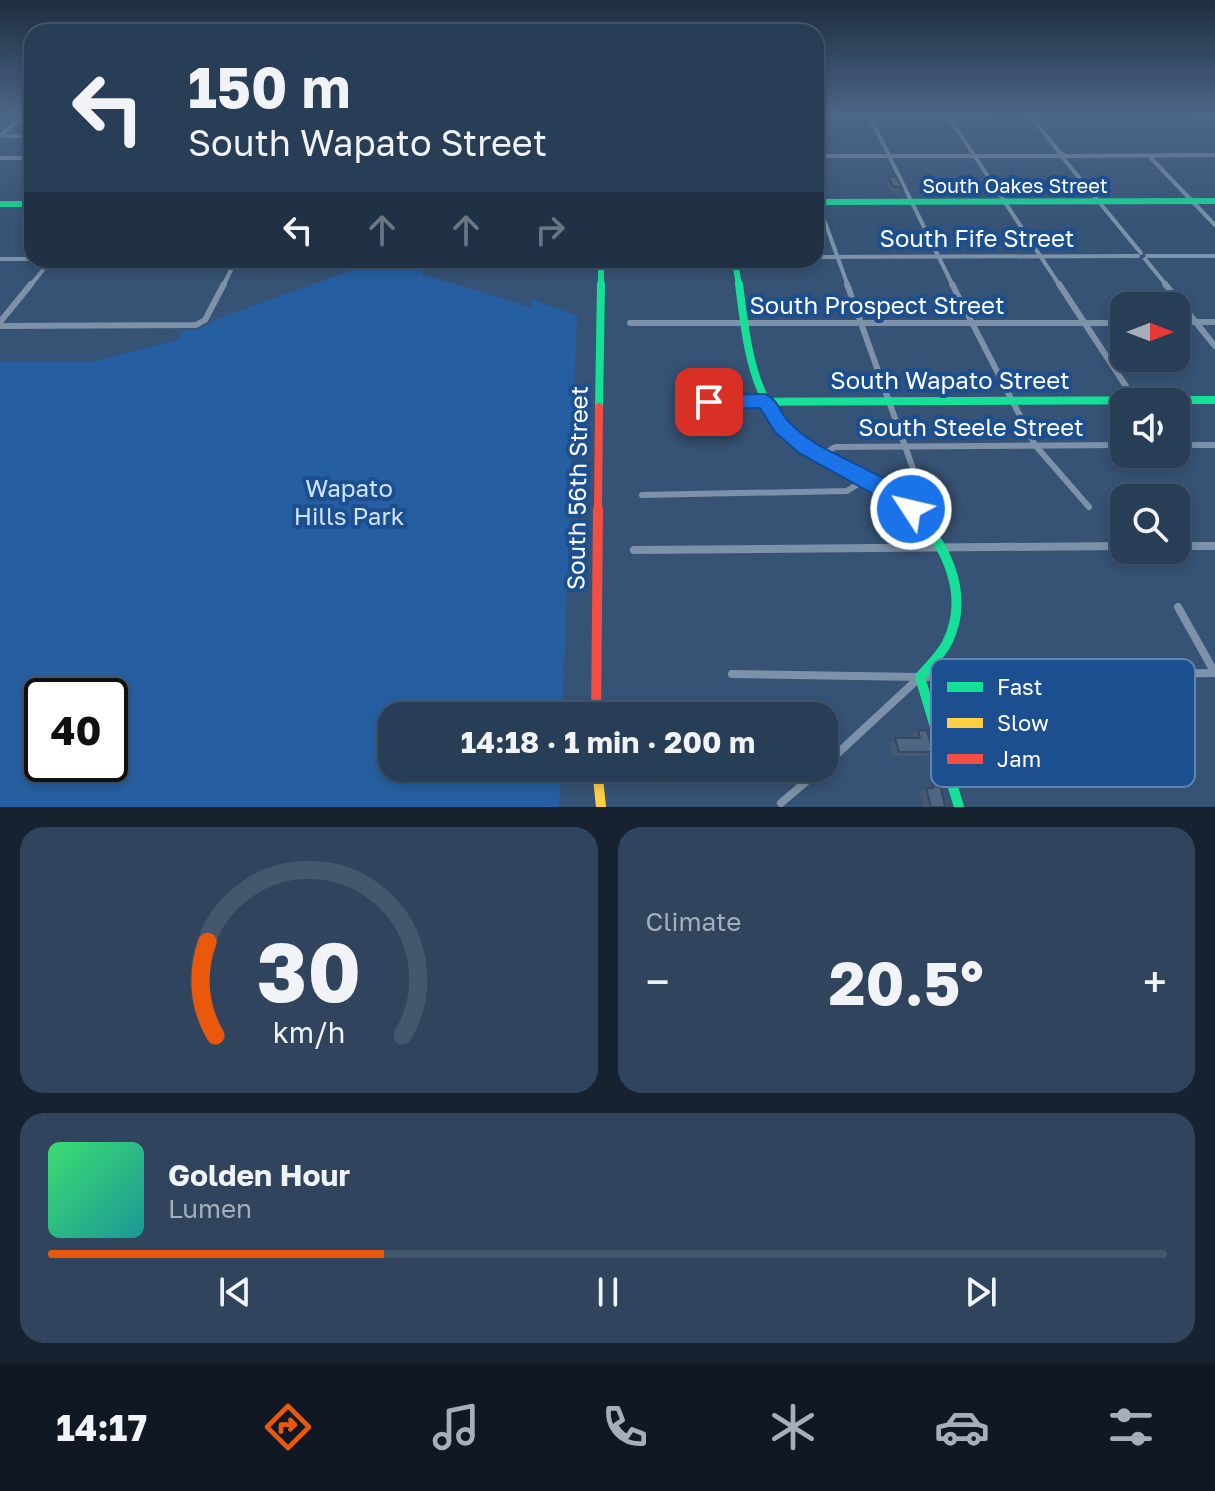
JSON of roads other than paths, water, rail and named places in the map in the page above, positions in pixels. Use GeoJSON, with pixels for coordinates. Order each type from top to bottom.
{"type":"FeatureCollection","features":[{"type":"Feature","properties":{"kind":"street"},"geometry":{"type":"LineString","coordinates":[[886,153],[1035,445],[1051,461],[1061,480],[1089,507]]}},
{"type":"Feature","properties":{"kind":"street"},"geometry":{"type":"LineString","coordinates":[[973,153],[1127,388]]}},
{"type":"Feature","properties":{"kind":"street"},"geometry":{"type":"LineString","coordinates":[[1062,155],[1215,346]]}},
{"type":"Feature","properties":{"kind":"street"},"geometry":{"type":"LineString","coordinates":[[824,156],[1215,155]]}},
{"type":"Feature","properties":{"kind":"street"},"geometry":{"type":"LineString","coordinates":[[1149,156],[1215,225]]}},
{"type":"Feature","properties":{"kind":"street"},"geometry":{"type":"LineString","coordinates":[[0,158],[24,158]]}},
{"type":"Feature","properties":{"kind":"street","name":"South Oakes Street"},"geometry":{"type":"LineString","coordinates":[[824,201],[1215,201]]}},
{"type":"Feature","properties":{"kind":"street"},"geometry":{"type":"LineString","coordinates":[[0,204],[24,204]]}},
{"type":"Feature","properties":{"kind":"street"},"geometry":{"type":"LineString","coordinates":[[824,221],[926,505],[916,513]]}},
{"type":"Feature","properties":{"kind":"street","name":"South Fife Street"},"geometry":{"type":"LineString","coordinates":[[824,257],[1215,256]]}},
{"type":"Feature","properties":{"kind":"street"},"geometry":{"type":"LineString","coordinates":[[0,259],[24,259]]}},
{"type":"Feature","properties":{"kind":"street"},"geometry":{"type":"LineString","coordinates":[[0,324],[45,268]]}},
{"type":"Feature","properties":{"kind":"street"},"geometry":{"type":"LineString","coordinates":[[0,324],[199,323],[206,317],[232,268]]}},
{"type":"Feature","properties":{"kind":"street","name":"South 56th Street"},"geometry":{"type":"LineString","coordinates":[[596,702],[601,268]]}},
{"type":"Feature","properties":{"kind":"street"},"geometry":{"type":"LineString","coordinates":[[736,268],[765,401],[782,427],[820,456],[866,479],[916,513],[942,546],[956,584],[956,613],[945,646],[935,659]]}},
{"type":"Feature","properties":{"kind":"street"},"geometry":{"type":"LineString","coordinates":[[1190,322],[1215,322]]}},
{"type":"Feature","properties":{"kind":"street","name":"South Prospect Street"},"geometry":{"type":"LineString","coordinates":[[630,323],[1110,323]]}},
{"type":"Feature","properties":{"kind":"street","name":"South Wapato Street"},"geometry":{"type":"LineString","coordinates":[[685,402],[1110,400]]}},
{"type":"Feature","properties":{"kind":"street","name":"South Wapato Street"},"geometry":{"type":"LineString","coordinates":[[1190,400],[1215,400]]}},
{"type":"Feature","properties":{"kind":"street","name":"South Steele Street"},"geometry":{"type":"LineString","coordinates":[[820,456],[835,447],[1110,445]]}},
{"type":"Feature","properties":{"kind":"street"},"geometry":{"type":"LineString","coordinates":[[1190,445],[1215,445]]}},
{"type":"Feature","properties":{"kind":"street"},"geometry":{"type":"LineString","coordinates":[[642,495],[847,491],[866,479]]}},
{"type":"Feature","properties":{"kind":"street"},"geometry":{"type":"LineString","coordinates":[[634,550],[1110,546]]}},
{"type":"Feature","properties":{"kind":"street"},"geometry":{"type":"LineString","coordinates":[[1190,546],[1215,546]]}},
{"type":"Feature","properties":{"kind":"street"},"geometry":{"type":"LineString","coordinates":[[1178,607],[1215,673],[1195,673]]}},
{"type":"Feature","properties":{"kind":"street"},"geometry":{"type":"LineString","coordinates":[[838,753],[931,663]]}},
{"type":"Feature","properties":{"kind":"street"},"geometry":{"type":"LineString","coordinates":[[732,674],[931,677]]}},
{"type":"Feature","properties":{"kind":"street"},"geometry":{"type":"LineString","coordinates":[[920,677],[931,714]]}},
{"type":"Feature","properties":{"kind":"street"},"geometry":{"type":"LineString","coordinates":[[598,782],[601,807]]}},
{"type":"Feature","properties":{"kind":"street"},"geometry":{"type":"LineString","coordinates":[[781,803],[806,782]]}},
{"type":"Feature","properties":{"kind":"street"},"geometry":{"type":"LineString","coordinates":[[953,787],[959,807]]}},
{"type":"Feature","properties":{"kind":"park label","name":"Wapato Hills Park"},"geometry":{"type":"Point","coordinates":[349,503]}}]}
